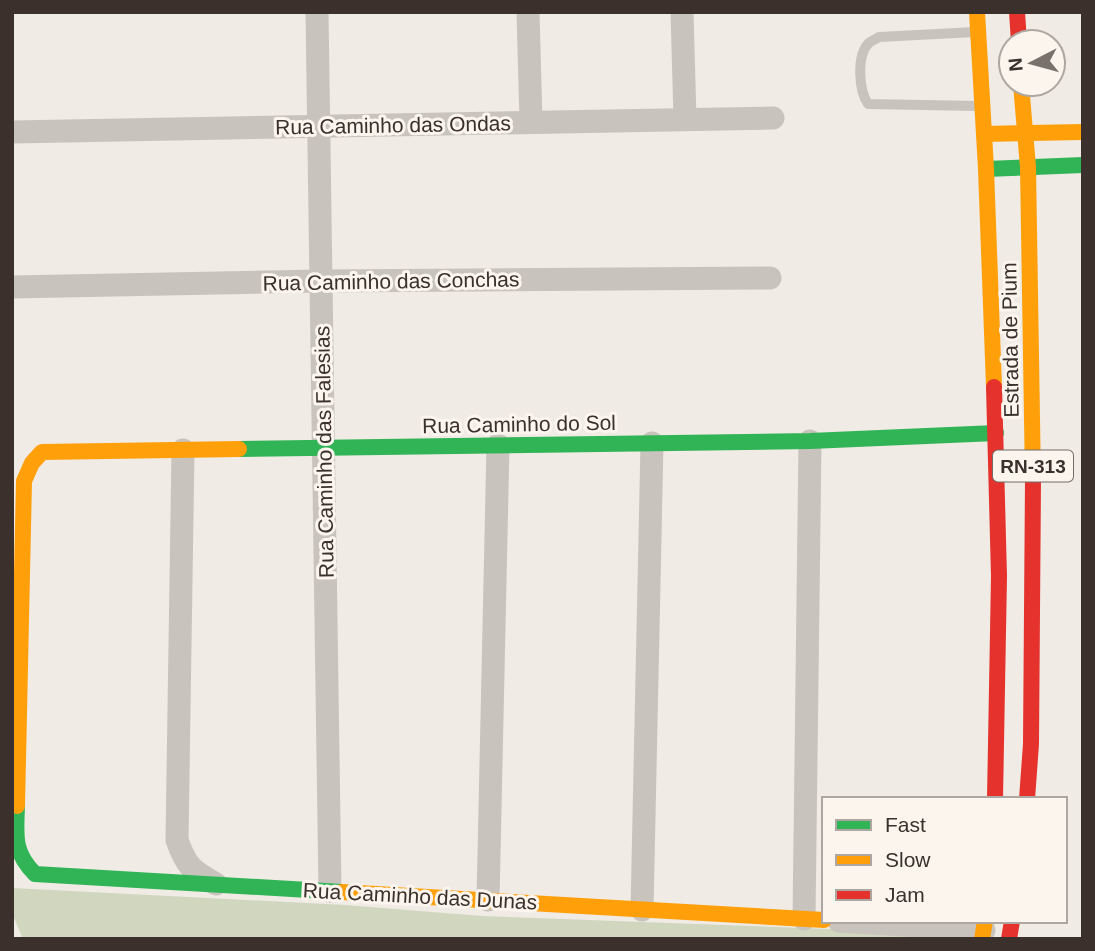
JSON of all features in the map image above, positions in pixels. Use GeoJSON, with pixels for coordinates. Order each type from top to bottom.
{"type":"FeatureCollection","features":[{"type":"Feature","properties":{"kind":"street","name":"Rua Caminho das Falesias"},"geometry":{"type":"LineString","coordinates":[[317,12],[330,891]]}},
{"type":"Feature","properties":{"kind":"street"},"geometry":{"type":"LineString","coordinates":[[528,12],[531,122]]}},
{"type":"Feature","properties":{"kind":"street"},"geometry":{"type":"LineString","coordinates":[[682,12],[685,119]]}},
{"type":"Feature","properties":{"kind":"street","name":"RN-313"},"geometry":{"type":"LineString","coordinates":[[976,12],[984,134]]}},
{"type":"Feature","properties":{"kind":"street","name":"RN-313"},"geometry":{"type":"LineString","coordinates":[[1022,98],[1024,133]]}},
{"type":"Feature","properties":{"kind":"street","name":"Rua Caminho das Ondas"},"geometry":{"type":"LineString","coordinates":[[12,132],[773,118]]}},
{"type":"Feature","properties":{"kind":"street"},"geometry":{"type":"LineString","coordinates":[[984,134],[1083,132]]}},
{"type":"Feature","properties":{"kind":"street","name":"Estrada de Pium"},"geometry":{"type":"LineString","coordinates":[[1024,133],[1028,167],[1034,517],[1031,744],[1027,797]]}},
{"type":"Feature","properties":{"kind":"street","name":"Estrada de Pium"},"geometry":{"type":"LineString","coordinates":[[984,134],[999,576],[995,797]]}},
{"type":"Feature","properties":{"kind":"street"},"geometry":{"type":"LineString","coordinates":[[986,169],[1083,165]]}},
{"type":"Feature","properties":{"kind":"street","name":"Rua Caminho das Conchas"},"geometry":{"type":"LineString","coordinates":[[12,287],[321,281],[770,278]]}},
{"type":"Feature","properties":{"kind":"street","name":"Rua Caminho do Sol"},"geometry":{"type":"LineString","coordinates":[[21,860],[16,835],[24,481],[32,463],[42,452],[810,441],[996,433]]}},
{"type":"Feature","properties":{"kind":"street"},"geometry":{"type":"LineString","coordinates":[[810,441],[814,920]]}},
{"type":"Feature","properties":{"kind":"street"},"geometry":{"type":"LineString","coordinates":[[642,909],[652,443]]}},
{"type":"Feature","properties":{"kind":"street"},"geometry":{"type":"LineString","coordinates":[[488,901],[498,445]]}},
{"type":"Feature","properties":{"kind":"street"},"geometry":{"type":"LineString","coordinates":[[184,450],[177,840],[184,862],[197,873],[218,884]]}},
{"type":"Feature","properties":{"kind":"street","name":"Rua Caminho das Dunas"},"geometry":{"type":"LineString","coordinates":[[21,860],[35,874],[814,920]]}},
{"type":"Feature","properties":{"kind":"street"},"geometry":{"type":"LineString","coordinates":[[871,923],[984,930]]}},
{"type":"Feature","properties":{"kind":"lane"},"geometry":{"type":"LineString","coordinates":[[977,32],[879,37],[869,43],[863,52],[861,67],[864,98],[868,104],[982,106]]}},
{"type":"Feature","properties":{"kind":"green space"},"geometry":{"type":"Polygon","coordinates":[[[12,888],[345,905],[482,916],[938,933],[942,939],[23,939],[12,913],[12,888]]]}},
{"type":"Feature","properties":{"kind":"traffic: fast"},"geometry":{"type":"LineString","coordinates":[[986,169],[1083,165]]}},
{"type":"Feature","properties":{"kind":"traffic: fast"},"geometry":{"type":"LineString","coordinates":[[239,449],[810,441],[996,433]]}},
{"type":"Feature","properties":{"kind":"traffic: fast"},"geometry":{"type":"LineString","coordinates":[[17,806],[16,835],[19,851],[35,874],[342,892]]}},
{"type":"Feature","properties":{"kind":"traffic: slow"},"geometry":{"type":"LineString","coordinates":[[977,12],[994,387]]}},
{"type":"Feature","properties":{"kind":"traffic: slow"},"geometry":{"type":"LineString","coordinates":[[1022,98],[1028,167],[1033,480]]}},
{"type":"Feature","properties":{"kind":"traffic: slow"},"geometry":{"type":"LineString","coordinates":[[984,134],[1083,132]]}},
{"type":"Feature","properties":{"kind":"traffic: slow"},"geometry":{"type":"LineString","coordinates":[[17,806],[24,481],[32,463],[42,452],[239,449]]}},
{"type":"Feature","properties":{"kind":"traffic: slow"},"geometry":{"type":"LineString","coordinates":[[342,892],[822,920]]}},
{"type":"Feature","properties":{"kind":"traffic: slow"},"geometry":{"type":"LineString","coordinates":[[982,939],[985,923]]}},
{"type":"Feature","properties":{"kind":"traffic: jam"},"geometry":{"type":"LineString","coordinates":[[1017,12],[1018,28]]}},
{"type":"Feature","properties":{"kind":"traffic: jam"},"geometry":{"type":"LineString","coordinates":[[994,387],[999,576],[995,797]]}},
{"type":"Feature","properties":{"kind":"traffic: jam"},"geometry":{"type":"LineString","coordinates":[[1027,797],[1031,744],[1033,480]]}},
{"type":"Feature","properties":{"kind":"traffic: jam"},"geometry":{"type":"LineString","coordinates":[[1009,939],[1012,923]]}}]}
